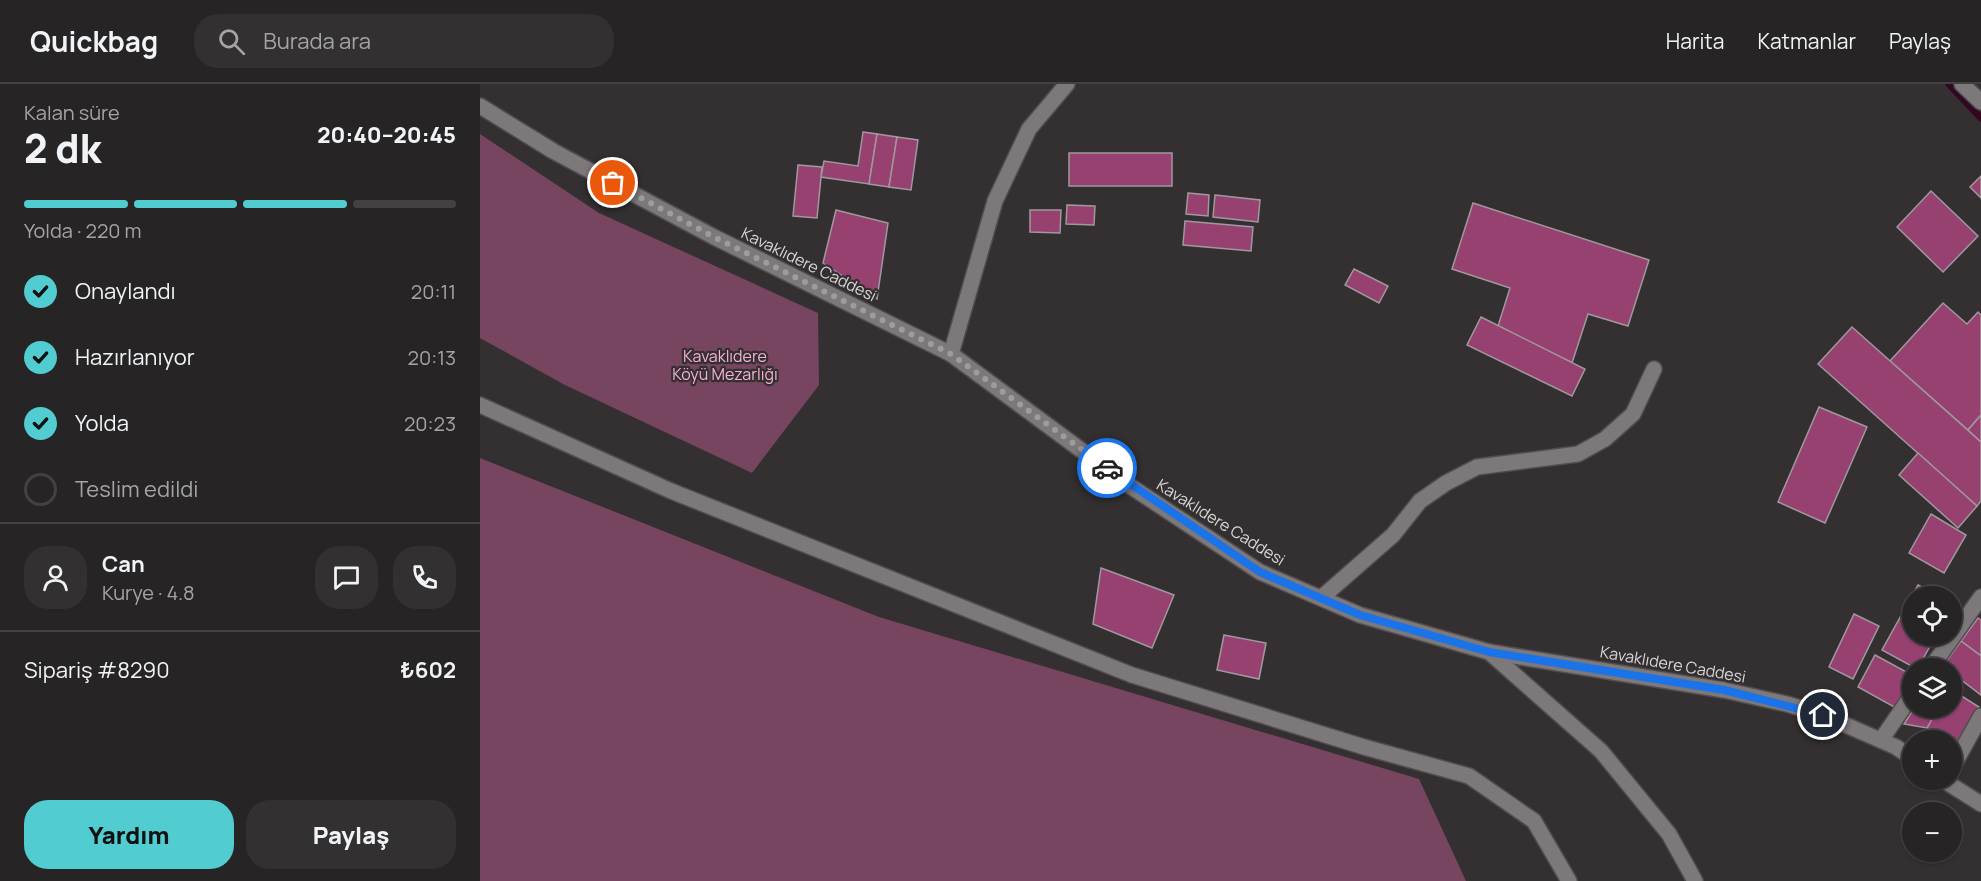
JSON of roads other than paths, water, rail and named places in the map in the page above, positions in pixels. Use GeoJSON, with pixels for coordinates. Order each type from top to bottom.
{"type":"FeatureCollection","features":[{"type":"Feature","properties":{"kind":"street"},"geometry":{"type":"LineString","coordinates":[[951,354],[995,201],[1029,129],[1067,84]]}},
{"type":"Feature","properties":{"kind":"street"},"geometry":{"type":"LineString","coordinates":[[1962,84],[1981,102]]}},
{"type":"Feature","properties":{"kind":"street","name":"Kavaklıdere Caddesi"},"geometry":{"type":"LineString","coordinates":[[480,106],[553,152],[704,232],[951,354],[1127,484],[1260,572],[1360,615],[1489,652],[1745,694],[1823,715],[1881,740],[1902,752]]}},
{"type":"Feature","properties":{"kind":"street"},"geometry":{"type":"LineString","coordinates":[[1321,598],[1393,534],[1420,501],[1446,483],[1477,467],[1578,454],[1605,439],[1633,414],[1654,369]]}},
{"type":"Feature","properties":{"kind":"street"},"geometry":{"type":"LineString","coordinates":[[480,405],[671,491],[1132,675],[1364,747],[1469,776],[1534,821],[1569,881]]}},
{"type":"Feature","properties":{"kind":"street"},"geometry":{"type":"LineString","coordinates":[[1938,658],[1981,597]]}},
{"type":"Feature","properties":{"kind":"street"},"geometry":{"type":"LineString","coordinates":[[1489,652],[1601,751],[1669,834],[1695,881]]}},
{"type":"Feature","properties":{"kind":"street"},"geometry":{"type":"LineString","coordinates":[[1881,740],[1902,710]]}},
{"type":"Feature","properties":{"kind":"street"},"geometry":{"type":"LineString","coordinates":[[1962,750],[1981,717]]}},
{"type":"Feature","properties":{"kind":"street"},"geometry":{"type":"LineString","coordinates":[[1962,789],[1981,804]]}},
{"type":"Feature","properties":{"kind":"waterway"},"geometry":{"type":"LineString","coordinates":[[1949,84],[1981,118]]}},
{"type":"Feature","properties":{"kind":"park label","name":"Kavaklıdere Köyü Mezarlığı"},"geometry":{"type":"Point","coordinates":[725,365]}}]}
